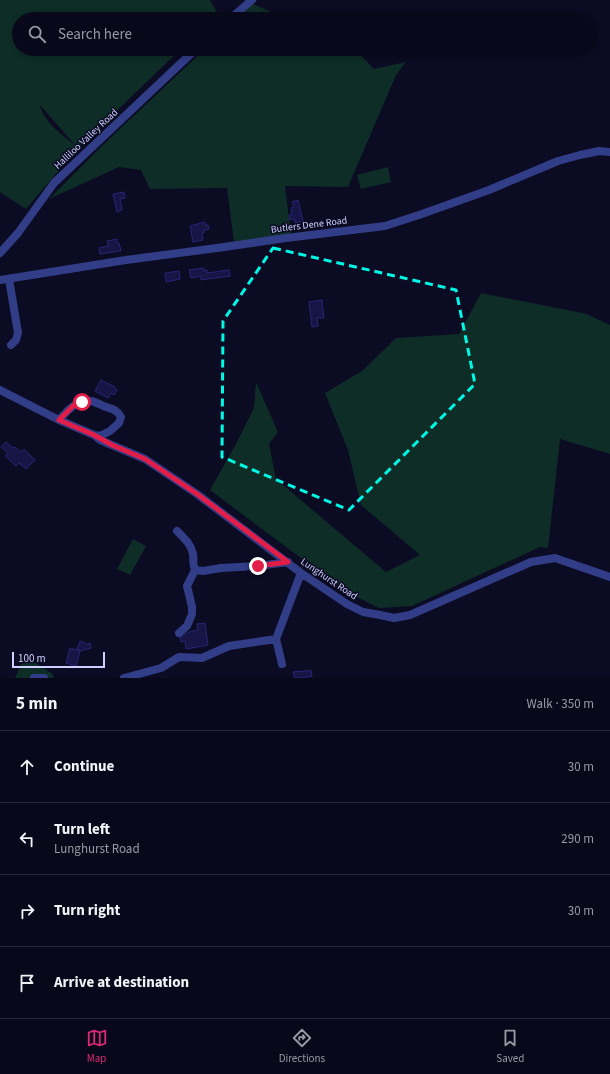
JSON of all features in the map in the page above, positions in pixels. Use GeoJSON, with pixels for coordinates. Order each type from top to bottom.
{"type":"FeatureCollection","features":[{"type":"Feature","properties":{"kind":"street"},"geometry":{"type":"LineString","coordinates":[[238,12],[252,0]]}},
{"type":"Feature","properties":{"kind":"street","name":"Halliloo Valley Road"},"geometry":{"type":"LineString","coordinates":[[0,253],[18,233],[54,183],[189,56]]}},
{"type":"Feature","properties":{"kind":"street","name":"Butlers Dene Road"},"geometry":{"type":"LineString","coordinates":[[0,280],[126,260],[385,226],[489,190],[558,161],[599,151],[610,152]]}},
{"type":"Feature","properties":{"kind":"street"},"geometry":{"type":"LineString","coordinates":[[9,279],[18,333],[16,340],[11,345]]}},
{"type":"Feature","properties":{"kind":"street","name":"Lunghurst Road"},"geometry":{"type":"LineString","coordinates":[[0,390],[59,420],[145,459],[197,494],[301,573],[347,604],[363,612],[394,618],[410,615],[531,562],[555,558],[610,577]]}},
{"type":"Feature","properties":{"kind":"street"},"geometry":{"type":"LineString","coordinates":[[59,420],[74,405],[82,402],[90,401],[118,412],[121,417],[119,423],[110,431],[100,436],[94,435]]}},
{"type":"Feature","properties":{"kind":"street"},"geometry":{"type":"LineString","coordinates":[[177,531],[190,544],[194,556],[193,565],[196,570]]}},
{"type":"Feature","properties":{"kind":"street"},"geometry":{"type":"LineString","coordinates":[[196,570],[203,571],[288,562]]}},
{"type":"Feature","properties":{"kind":"street"},"geometry":{"type":"LineString","coordinates":[[179,633],[187,626],[192,614],[192,607],[187,586],[196,570]]}},
{"type":"Feature","properties":{"kind":"street"},"geometry":{"type":"LineString","coordinates":[[282,664],[276,639],[301,573]]}},
{"type":"Feature","properties":{"kind":"street"},"geometry":{"type":"LineString","coordinates":[[124,678],[161,668],[179,657],[202,658],[229,646],[276,639]]}},
{"type":"Feature","properties":{"kind":"street"},"geometry":{"type":"LineString","coordinates":[[34,678],[44,678]]}},
{"type":"Feature","properties":{"kind":"highlighted area"},"geometry":{"type":"Polygon","coordinates":[[[273,248],[456,290],[475,384],[349,510],[222,457],[223,321],[273,248]]]}},
{"type":"Feature","properties":{"kind":"green space"},"geometry":{"type":"Polygon","coordinates":[[[0,0],[210,0],[217,12],[12,12],[12,56],[174,56],[78,148],[26,209],[0,192],[0,0]],[[40,105],[45,117],[59,132],[75,145],[40,105]]]}},
{"type":"Feature","properties":{"kind":"green space"},"geometry":{"type":"Polygon","coordinates":[[[253,4],[271,12],[244,12],[253,4]]]}},
{"type":"Feature","properties":{"kind":"green space"},"geometry":{"type":"Polygon","coordinates":[[[198,56],[362,56],[374,69],[406,62],[396,75],[348,187],[285,186],[291,234],[234,242],[227,188],[150,189],[141,170],[119,167],[49,199],[108,140],[198,56]]]}},
{"type":"Feature","properties":{"kind":"green space"},"geometry":{"type":"Polygon","coordinates":[[[388,167],[391,182],[361,189],[357,175],[388,167]]]}},
{"type":"Feature","properties":{"kind":"green space"},"geometry":{"type":"Polygon","coordinates":[[[481,293],[587,314],[610,325],[610,454],[560,439],[548,548],[540,547],[412,606],[379,608],[345,591],[210,490],[254,408],[256,382],[278,432],[269,444],[276,479],[386,572],[420,555],[361,505],[348,450],[325,393],[362,371],[396,338],[459,334],[481,293]]]}},
{"type":"Feature","properties":{"kind":"green space"},"geometry":{"type":"Polygon","coordinates":[[[133,539],[146,546],[130,575],[117,569],[133,539]]]}},
{"type":"Feature","properties":{"kind":"green space"},"geometry":{"type":"Polygon","coordinates":[[[22,662],[34,662],[53,674],[53,678],[15,678],[22,662]]]}},
{"type":"Feature","properties":{"kind":"building"},"geometry":{"type":"Polygon","coordinates":[[[124,192],[125,198],[120,199],[122,210],[117,212],[113,194],[124,192]]]}},
{"type":"Feature","properties":{"kind":"building"},"geometry":{"type":"Polygon","coordinates":[[[298,200],[303,221],[295,223],[295,219],[290,220],[289,215],[292,215],[291,208],[294,207],[292,202],[298,200]]]}},
{"type":"Feature","properties":{"kind":"building"},"geometry":{"type":"Polygon","coordinates":[[[205,222],[205,225],[208,225],[209,229],[204,230],[205,232],[202,233],[203,240],[193,242],[190,226],[205,222]]]}},
{"type":"Feature","properties":{"kind":"building"},"geometry":{"type":"Polygon","coordinates":[[[117,239],[117,243],[119,243],[121,251],[100,254],[99,248],[108,246],[107,241],[117,239]]]}},
{"type":"Feature","properties":{"kind":"building"},"geometry":{"type":"Polygon","coordinates":[[[204,268],[204,271],[207,270],[207,273],[229,270],[230,276],[201,280],[201,276],[191,278],[189,270],[204,268]]]}},
{"type":"Feature","properties":{"kind":"building"},"geometry":{"type":"Polygon","coordinates":[[[179,271],[180,279],[166,282],[165,273],[179,271]]]}},
{"type":"Feature","properties":{"kind":"building"},"geometry":{"type":"Polygon","coordinates":[[[322,300],[324,318],[317,318],[318,326],[312,327],[309,302],[322,300]]]}},
{"type":"Feature","properties":{"kind":"building"},"geometry":{"type":"Polygon","coordinates":[[[101,380],[115,387],[114,388],[117,390],[114,395],[111,393],[108,398],[95,391],[101,380]]]}},
{"type":"Feature","properties":{"kind":"building"},"geometry":{"type":"Polygon","coordinates":[[[6,442],[21,452],[24,449],[35,460],[26,469],[19,463],[16,466],[5,456],[8,453],[1,447],[6,442]]]}},
{"type":"Feature","properties":{"kind":"building"},"geometry":{"type":"Polygon","coordinates":[[[205,623],[208,645],[186,649],[185,641],[181,642],[180,638],[189,632],[198,630],[197,624],[205,623]]]}},
{"type":"Feature","properties":{"kind":"building"},"geometry":{"type":"Polygon","coordinates":[[[80,641],[87,644],[90,643],[91,648],[82,651],[77,649],[80,641]]]}},
{"type":"Feature","properties":{"kind":"building"},"geometry":{"type":"Polygon","coordinates":[[[70,648],[80,651],[76,666],[66,663],[70,648]]]}},
{"type":"Feature","properties":{"kind":"building"},"geometry":{"type":"Polygon","coordinates":[[[311,670],[312,676],[303,678],[295,678],[293,672],[300,672],[311,670]]]}},
{"type":"Feature","properties":{"kind":"route"},"geometry":{"type":"LineString","coordinates":[[82,402],[74,405],[59,420],[94,435],[100,440],[145,459],[197,494],[288,562],[258,566]]}}]}
